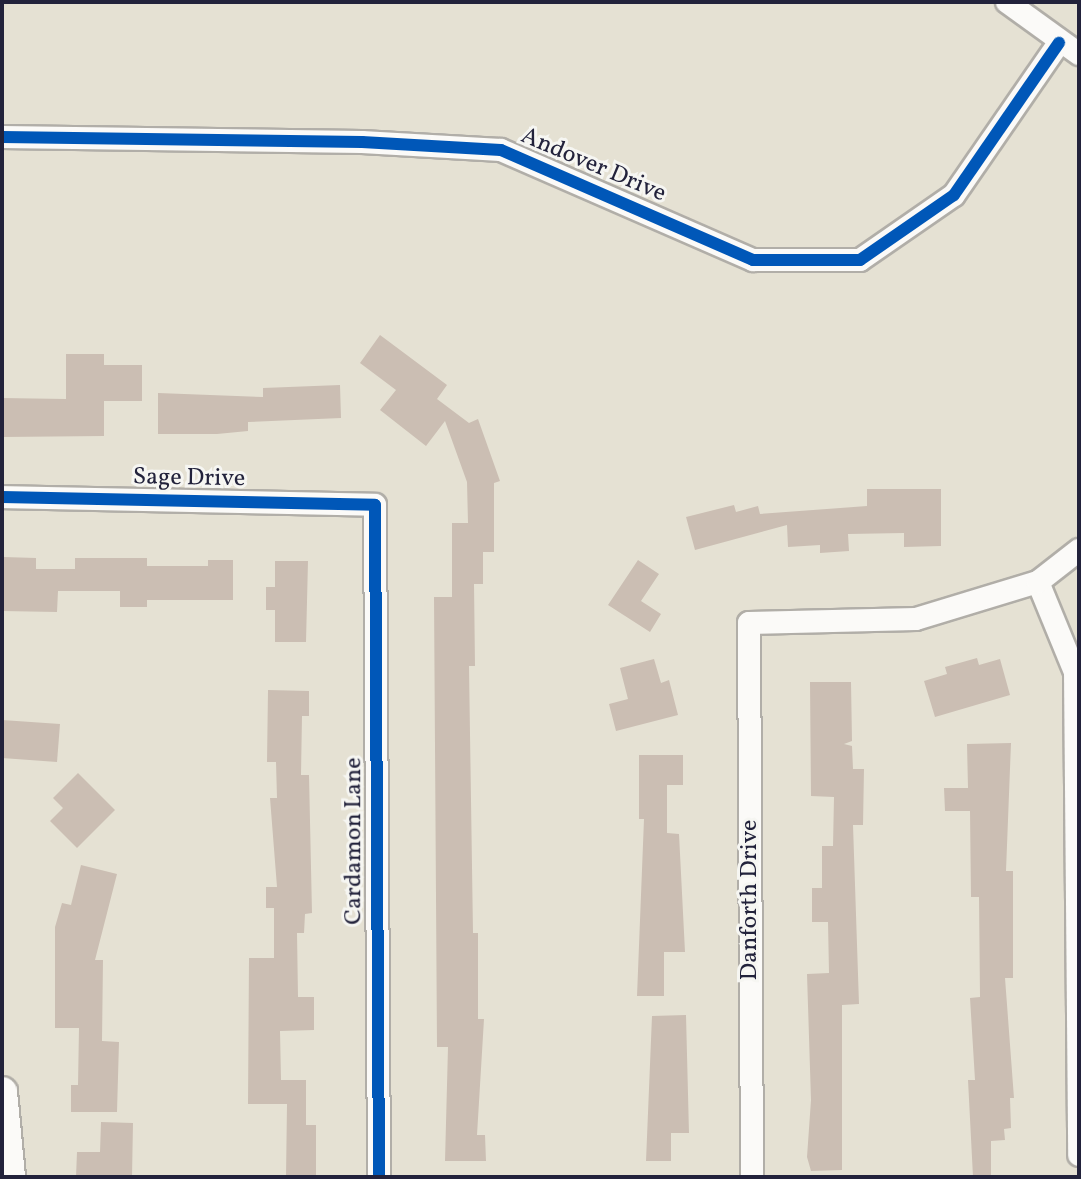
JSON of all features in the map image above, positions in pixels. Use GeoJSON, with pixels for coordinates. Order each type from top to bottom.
{"type":"FeatureCollection","features":[{"type":"Feature","properties":{"kind":"street"},"geometry":{"type":"LineString","coordinates":[[1007,2],[1059,43],[1079,54]]}},
{"type":"Feature","properties":{"kind":"street","name":"Andover Drive"},"geometry":{"type":"LineString","coordinates":[[2,137],[362,142],[501,150],[753,260],[860,260],[954,195],[1059,43]]}},
{"type":"Feature","properties":{"kind":"street","name":"Sage Drive"},"geometry":{"type":"LineString","coordinates":[[2,497],[375,505]]}},
{"type":"Feature","properties":{"kind":"street","name":"Cardamon Lane"},"geometry":{"type":"LineString","coordinates":[[375,505],[379,1177]]}},
{"type":"Feature","properties":{"kind":"street"},"geometry":{"type":"LineString","coordinates":[[1079,550],[1038,582],[1075,672],[1079,1155]]}},
{"type":"Feature","properties":{"kind":"street","name":"Danforth Drive"},"geometry":{"type":"LineString","coordinates":[[752,1177],[749,623],[916,619],[1038,582]]}},
{"type":"Feature","properties":{"kind":"street"},"geometry":{"type":"LineString","coordinates":[[2,1092],[10,1177]]}},
{"type":"Feature","properties":{"kind":"building"},"geometry":{"type":"Polygon","coordinates":[[[380,335],[447,385],[437,399],[469,423],[478,419],[500,481],[494,483],[494,552],[483,552],[483,584],[474,584],[475,666],[469,666],[473,933],[478,933],[478,1019],[484,1019],[477,1135],[485,1135],[486,1161],[445,1161],[448,1047],[437,1047],[434,597],[452,597],[452,523],[468,523],[467,482],[445,421],[426,446],[380,410],[396,390],[360,363],[380,335]]]}},
{"type":"Feature","properties":{"kind":"building"},"geometry":{"type":"Polygon","coordinates":[[[66,354],[104,354],[104,365],[142,365],[142,401],[104,401],[104,436],[2,437],[2,398],[66,399],[66,354]]]}},
{"type":"Feature","properties":{"kind":"building"},"geometry":{"type":"Polygon","coordinates":[[[340,385],[341,418],[248,422],[248,431],[217,434],[158,434],[158,393],[263,397],[263,388],[340,385]]]}},
{"type":"Feature","properties":{"kind":"building"},"geometry":{"type":"Polygon","coordinates":[[[867,489],[941,489],[941,546],[904,547],[904,533],[848,534],[849,551],[820,553],[820,545],[788,547],[787,525],[695,550],[686,517],[734,505],[736,512],[758,506],[760,514],[867,506],[867,489]]]}},
{"type":"Feature","properties":{"kind":"building"},"geometry":{"type":"Polygon","coordinates":[[[3,557],[36,558],[36,569],[75,569],[75,558],[147,558],[147,566],[208,566],[208,560],[233,560],[233,600],[147,600],[147,607],[120,607],[120,591],[58,591],[57,612],[2,611],[3,557]]]}},
{"type":"Feature","properties":{"kind":"building"},"geometry":{"type":"Polygon","coordinates":[[[638,560],[659,574],[641,601],[661,614],[650,632],[608,605],[638,560]]]}},
{"type":"Feature","properties":{"kind":"building"},"geometry":{"type":"Polygon","coordinates":[[[275,561],[308,561],[306,642],[275,642],[275,610],[266,610],[266,587],[275,587],[275,561]]]}},
{"type":"Feature","properties":{"kind":"building"},"geometry":{"type":"Polygon","coordinates":[[[977,658],[979,665],[1000,659],[1010,695],[935,717],[924,681],[947,674],[945,667],[977,658]]]}},
{"type":"Feature","properties":{"kind":"building"},"geometry":{"type":"Polygon","coordinates":[[[654,659],[661,683],[669,680],[678,715],[616,731],[609,704],[628,699],[620,668],[654,659]]]}},
{"type":"Feature","properties":{"kind":"building"},"geometry":{"type":"Polygon","coordinates":[[[810,682],[851,682],[852,741],[844,744],[852,746],[853,769],[864,769],[863,825],[853,825],[859,1004],[842,1005],[842,1170],[811,1171],[807,1157],[811,1100],[807,974],[829,973],[828,922],[812,922],[812,888],[822,888],[822,846],[833,846],[834,797],[811,796],[810,682]]]}},
{"type":"Feature","properties":{"kind":"building"},"geometry":{"type":"Polygon","coordinates":[[[268,690],[309,691],[309,716],[302,716],[301,775],[309,775],[312,913],[305,914],[304,933],[297,933],[298,997],[314,997],[314,1030],[280,1031],[281,1080],[306,1080],[306,1125],[316,1125],[316,1177],[286,1177],[287,1104],[248,1104],[249,958],[274,958],[274,908],[266,908],[266,887],[277,887],[270,798],[277,798],[276,762],[267,762],[268,690]]]}},
{"type":"Feature","properties":{"kind":"building"},"geometry":{"type":"Polygon","coordinates":[[[2,720],[60,724],[57,762],[2,758],[2,720]]]}},
{"type":"Feature","properties":{"kind":"building"},"geometry":{"type":"Polygon","coordinates":[[[1011,743],[1006,871],[1013,871],[1013,978],[1005,978],[1014,1098],[1010,1098],[1011,1128],[1004,1129],[1005,1140],[991,1141],[991,1177],[973,1177],[968,1080],[975,1080],[970,998],[980,997],[979,897],[971,897],[970,811],[945,811],[944,788],[968,788],[967,744],[1011,743]]]}},
{"type":"Feature","properties":{"kind":"building"},"geometry":{"type":"Polygon","coordinates":[[[639,755],[683,755],[683,785],[667,785],[667,833],[679,834],[685,952],[664,952],[664,996],[637,996],[644,819],[639,819],[639,755]]]}},
{"type":"Feature","properties":{"kind":"building"},"geometry":{"type":"Polygon","coordinates":[[[78,773],[115,810],[77,848],[50,821],[63,808],[53,798],[78,773]]]}},
{"type":"Feature","properties":{"kind":"building"},"geometry":{"type":"Polygon","coordinates":[[[81,865],[117,874],[95,960],[103,960],[102,1041],[119,1042],[117,1112],[71,1112],[71,1085],[78,1085],[79,1028],[55,1028],[55,927],[62,903],[71,905],[81,865]]]}},
{"type":"Feature","properties":{"kind":"building"},"geometry":{"type":"Polygon","coordinates":[[[686,1015],[689,1133],[671,1133],[671,1161],[646,1161],[652,1016],[686,1015]]]}},
{"type":"Feature","properties":{"kind":"building"},"geometry":{"type":"Polygon","coordinates":[[[101,1122],[133,1123],[132,1177],[76,1177],[77,1152],[100,1152],[101,1122]]]}},
{"type":"Feature","properties":{"kind":"cycle path"},"geometry":{"type":"LineString","coordinates":[[2,137],[362,142],[501,150],[753,260],[860,260],[954,195],[1059,43]]}},
{"type":"Feature","properties":{"kind":"cycle path"},"geometry":{"type":"LineString","coordinates":[[2,497],[375,505],[379,1177]]}}]}
